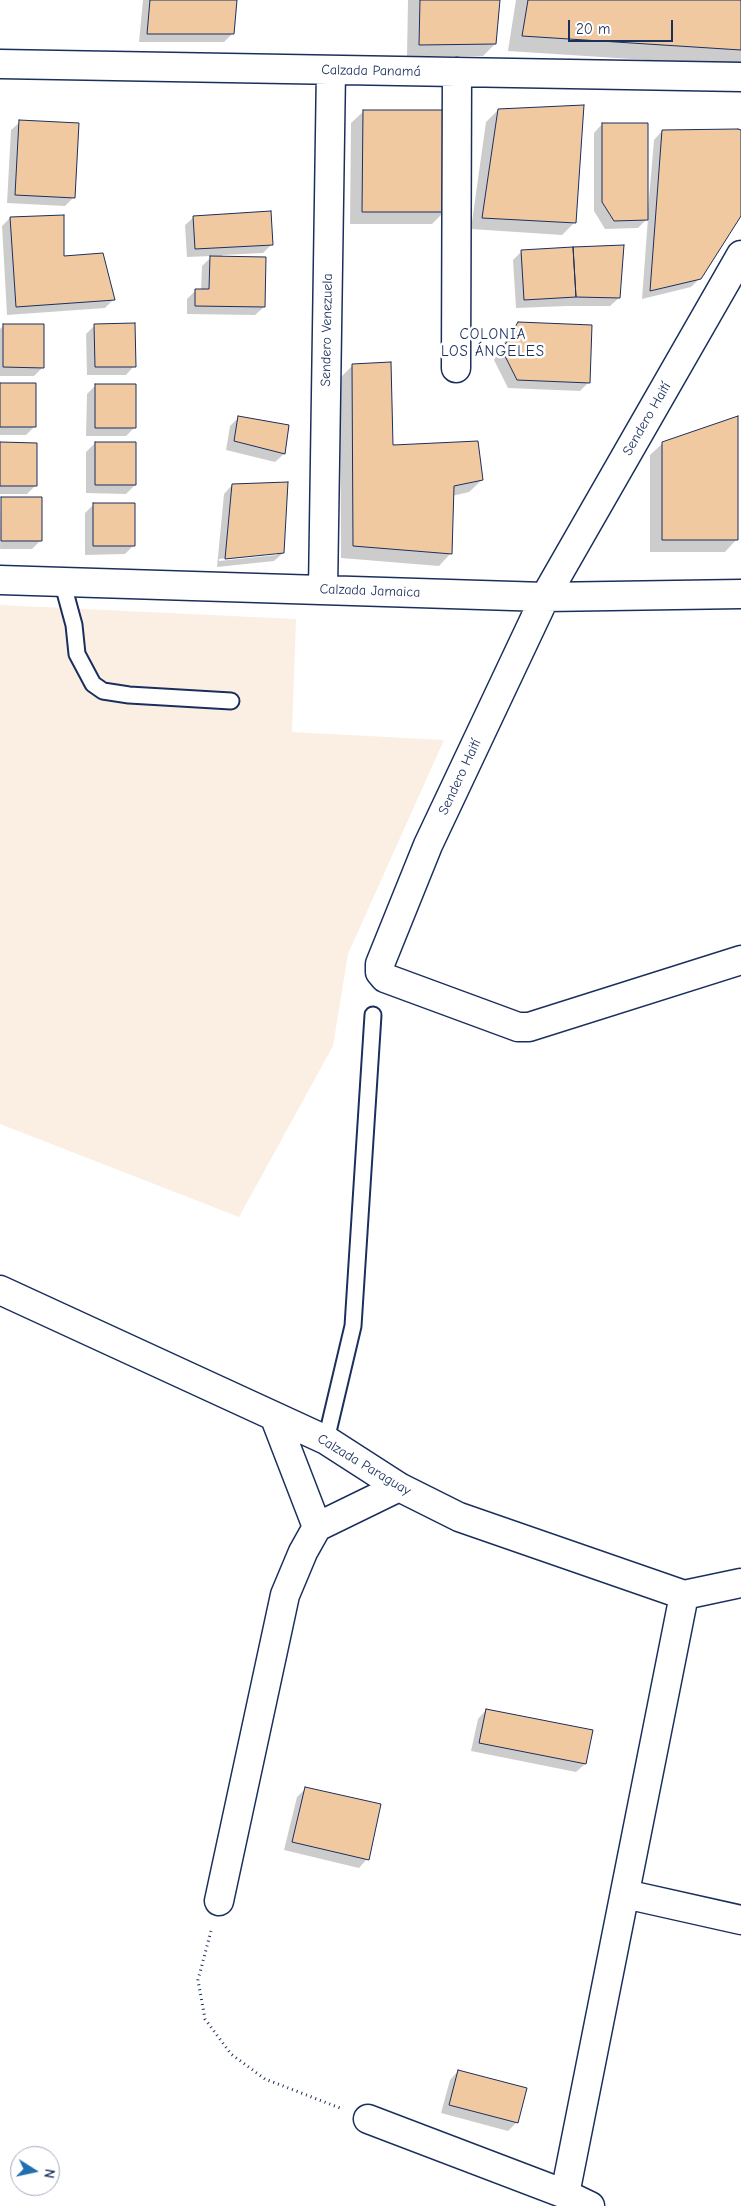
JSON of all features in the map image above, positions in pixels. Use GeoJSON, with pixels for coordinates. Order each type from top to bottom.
{"type":"FeatureCollection","features":[{"type":"Feature","properties":{"kind":"street","name":"Calzada Panamá"},"geometry":{"type":"LineString","coordinates":[[0,64],[741,77]]}},
{"type":"Feature","properties":{"kind":"street","name":"Sendero Venezuela"},"geometry":{"type":"LineString","coordinates":[[323,590],[331,70]]}},
{"type":"Feature","properties":{"kind":"street"},"geometry":{"type":"LineString","coordinates":[[456,368],[457,72]]}},
{"type":"Feature","properties":{"kind":"street","name":"Sendero Haití"},"geometry":{"type":"LineString","coordinates":[[741,254],[545,597],[428,845],[380,964],[380,972],[385,978],[518,1027],[529,1027],[741,960]]}},
{"type":"Feature","properties":{"kind":"street","name":"Calzada Jamaica"},"geometry":{"type":"LineString","coordinates":[[0,580],[545,597],[741,594]]}},
{"type":"Feature","properties":{"kind":"street","name":"Calzada Paraguay"},"geometry":{"type":"LineString","coordinates":[[0,1290],[326,1440],[400,1487],[459,1517],[684,1595]]}},
{"type":"Feature","properties":{"kind":"street"},"geometry":{"type":"LineString","coordinates":[[275,1418],[317,1527]]}},
{"type":"Feature","properties":{"kind":"street"},"geometry":{"type":"LineString","coordinates":[[219,1901],[285,1595],[303,1552],[317,1527],[400,1487]]}},
{"type":"Feature","properties":{"kind":"street"},"geometry":{"type":"LineString","coordinates":[[565,2194],[684,1595],[741,1582]]}},
{"type":"Feature","properties":{"kind":"street"},"geometry":{"type":"LineString","coordinates":[[625,1894],[741,1920]]}},
{"type":"Feature","properties":{"kind":"street"},"geometry":{"type":"LineString","coordinates":[[368,2119],[565,2194],[590,2206]]}},
{"type":"Feature","properties":{"kind":"lane"},"geometry":{"type":"LineString","coordinates":[[62,581],[74,625],[77,654],[92,684],[103,691],[129,695],[231,701]]}},
{"type":"Feature","properties":{"kind":"lane"},"geometry":{"type":"LineString","coordinates":[[326,1440],[353,1326],[374,1015]]}},
{"type":"Feature","properties":{"kind":"path"},"geometry":{"type":"LineString","coordinates":[[219,1901],[198,1980],[205,2018],[231,2054],[265,2079],[368,2119]]}},
{"type":"Feature","properties":{"kind":"shaded area"},"geometry":{"type":"Polygon","coordinates":[[[0,605],[296,619],[292,732],[444,740],[348,954],[333,1046],[239,1217],[0,1124],[0,605]]]}},
{"type":"Feature","properties":{"kind":"building"},"geometry":{"type":"Polygon","coordinates":[[[150,0],[237,0],[234,34],[147,34],[150,0]]]}},
{"type":"Feature","properties":{"kind":"building"},"geometry":{"type":"Polygon","coordinates":[[[420,0],[500,0],[496,44],[419,45],[420,0]]]}},
{"type":"Feature","properties":{"kind":"building"},"geometry":{"type":"Polygon","coordinates":[[[528,0],[741,0],[741,50],[522,36],[528,0]]]}},
{"type":"Feature","properties":{"kind":"building"},"geometry":{"type":"Polygon","coordinates":[[[584,105],[576,223],[482,218],[498,109],[584,105]]]}},
{"type":"Feature","properties":{"kind":"building"},"geometry":{"type":"Polygon","coordinates":[[[363,110],[446,110],[445,212],[362,212],[363,110]]]}},
{"type":"Feature","properties":{"kind":"building"},"geometry":{"type":"Polygon","coordinates":[[[19,120],[79,123],[75,198],[15,195],[19,120]]]}},
{"type":"Feature","properties":{"kind":"building"},"geometry":{"type":"Polygon","coordinates":[[[602,123],[648,123],[648,220],[614,221],[602,202],[602,123]]]}},
{"type":"Feature","properties":{"kind":"building"},"geometry":{"type":"Polygon","coordinates":[[[662,130],[741,130],[741,216],[701,279],[650,291],[662,130]]]}},
{"type":"Feature","properties":{"kind":"building"},"geometry":{"type":"Polygon","coordinates":[[[271,211],[273,245],[195,249],[193,216],[271,211]]]}},
{"type":"Feature","properties":{"kind":"building"},"geometry":{"type":"Polygon","coordinates":[[[64,215],[64,256],[103,253],[115,300],[16,307],[10,217],[64,215]]]}},
{"type":"Feature","properties":{"kind":"building"},"geometry":{"type":"Polygon","coordinates":[[[624,245],[620,298],[576,297],[573,247],[624,245]]]}},
{"type":"Feature","properties":{"kind":"building"},"geometry":{"type":"Polygon","coordinates":[[[573,247],[576,297],[524,300],[521,250],[573,247]]]}},
{"type":"Feature","properties":{"kind":"building"},"geometry":{"type":"Polygon","coordinates":[[[210,256],[266,257],[265,307],[195,306],[195,289],[209,289],[210,256]]]}},
{"type":"Feature","properties":{"kind":"building"},"geometry":{"type":"Polygon","coordinates":[[[518,322],[592,325],[590,383],[517,380],[502,350],[518,322]]]}},
{"type":"Feature","properties":{"kind":"building"},"geometry":{"type":"Polygon","coordinates":[[[135,323],[136,367],[95,367],[94,324],[135,323]]]}},
{"type":"Feature","properties":{"kind":"building"},"geometry":{"type":"Polygon","coordinates":[[[3,324],[44,324],[44,368],[3,367],[3,324]]]}},
{"type":"Feature","properties":{"kind":"building"},"geometry":{"type":"Polygon","coordinates":[[[391,362],[393,445],[478,441],[483,480],[454,486],[452,554],[353,546],[352,364],[391,362]]]}},
{"type":"Feature","properties":{"kind":"building"},"geometry":{"type":"Polygon","coordinates":[[[0,383],[36,383],[36,427],[0,427],[0,383]]]}},
{"type":"Feature","properties":{"kind":"building"},"geometry":{"type":"Polygon","coordinates":[[[95,384],[136,384],[136,428],[95,428],[95,384]]]}},
{"type":"Feature","properties":{"kind":"building"},"geometry":{"type":"Polygon","coordinates":[[[238,416],[289,425],[285,454],[234,441],[238,416]]]}},
{"type":"Feature","properties":{"kind":"building"},"geometry":{"type":"Polygon","coordinates":[[[738,416],[738,540],[662,540],[662,442],[738,416]]]}},
{"type":"Feature","properties":{"kind":"building"},"geometry":{"type":"Polygon","coordinates":[[[0,442],[37,443],[37,486],[0,486],[0,442]]]}},
{"type":"Feature","properties":{"kind":"building"},"geometry":{"type":"Polygon","coordinates":[[[95,442],[136,442],[136,485],[95,485],[95,442]]]}},
{"type":"Feature","properties":{"kind":"building"},"geometry":{"type":"Polygon","coordinates":[[[288,482],[284,553],[225,559],[232,484],[288,482]]]}},
{"type":"Feature","properties":{"kind":"building"},"geometry":{"type":"Polygon","coordinates":[[[1,497],[42,497],[42,541],[1,541],[1,497]]]}},
{"type":"Feature","properties":{"kind":"building"},"geometry":{"type":"Polygon","coordinates":[[[93,503],[135,503],[135,546],[93,546],[93,503]]]}},
{"type":"Feature","properties":{"kind":"building"},"geometry":{"type":"Polygon","coordinates":[[[486,1709],[593,1730],[586,1764],[479,1743],[486,1709]]]}},
{"type":"Feature","properties":{"kind":"building"},"geometry":{"type":"Polygon","coordinates":[[[305,1787],[381,1804],[369,1860],[292,1842],[305,1787]]]}},
{"type":"Feature","properties":{"kind":"building"},"geometry":{"type":"Polygon","coordinates":[[[458,2070],[527,2088],[518,2123],[449,2105],[458,2070]]]}},
{"type":"Feature","properties":{"kind":"district","name":"COLONIA LOS ÁNGELES"},"geometry":{"type":"Point","coordinates":[493,344]}}]}
